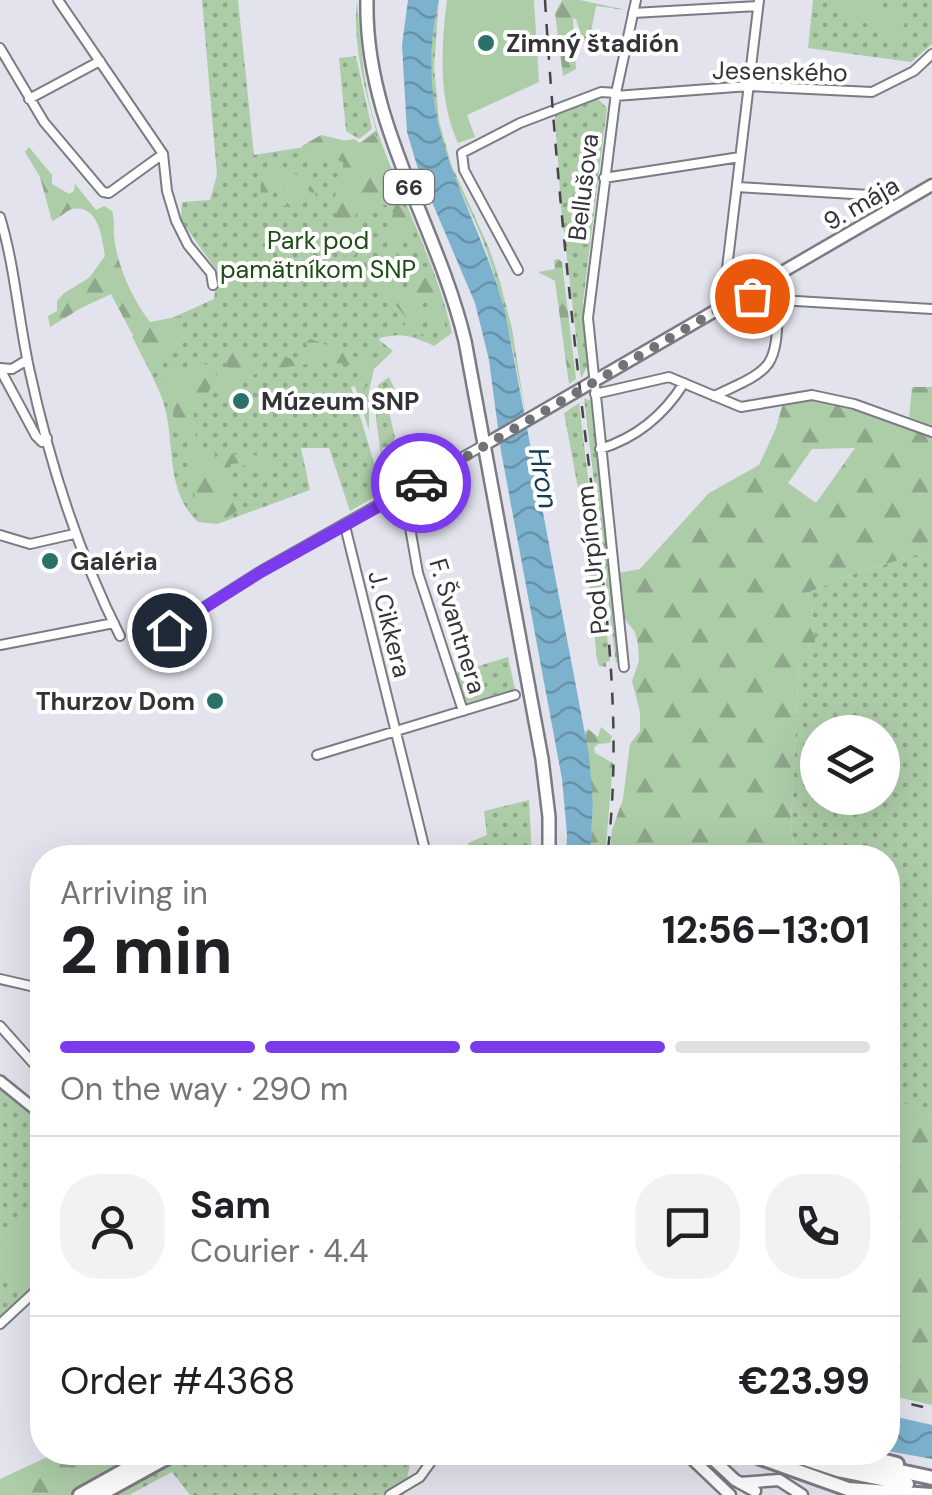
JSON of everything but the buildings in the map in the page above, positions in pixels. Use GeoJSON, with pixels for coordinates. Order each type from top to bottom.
{"type":"FeatureCollection","features":[{"type":"Feature","properties":{"kind":"highway"},"geometry":{"type":"LineString","coordinates":[[80,1495],[134,1465]]}},
{"type":"Feature","properties":{"kind":"highway"},"geometry":{"type":"LineString","coordinates":[[99,1495],[153,1465]]}},
{"type":"Feature","properties":{"kind":"highway"},"geometry":{"type":"LineString","coordinates":[[780,1465],[848,1490],[932,1492]]}},
{"type":"Feature","properties":{"kind":"highway"},"geometry":{"type":"LineString","coordinates":[[823,1465],[932,1492]]}},
{"type":"Feature","properties":{"kind":"highway"},"geometry":{"type":"LineString","coordinates":[[869,1465],[932,1478]]}},
{"type":"Feature","properties":{"kind":"highway"},"geometry":{"type":"LineString","coordinates":[[900,1465],[917,1476]]}},
{"type":"Feature","properties":{"kind":"main road","name":"66"},"geometry":{"type":"LineString","coordinates":[[366,0],[380,111],[452,292],[465,340],[530,692],[548,801],[549,845]]}},
{"type":"Feature","properties":{"kind":"main road","name":"9. mája"},"geometry":{"type":"LineString","coordinates":[[484,445],[932,185]]}},
{"type":"Feature","properties":{"kind":"main road"},"geometry":{"type":"LineString","coordinates":[[699,1465],[730,1495]]}},
{"type":"Feature","properties":{"kind":"main road"},"geometry":{"type":"LineString","coordinates":[[720,1465],[752,1493],[775,1487],[793,1495]]}},
{"type":"Feature","properties":{"kind":"main road"},"geometry":{"type":"LineString","coordinates":[[740,1483],[779,1480],[802,1495]]}},
{"type":"Feature","properties":{"kind":"street"},"geometry":{"type":"LineString","coordinates":[[58,0],[164,154],[166,191],[176,221],[211,273],[213,286]]}},
{"type":"Feature","properties":{"kind":"street","name":"Bellušova"},"geometry":{"type":"LineString","coordinates":[[593,381],[589,301],[615,95],[636,0]]}},
{"type":"Feature","properties":{"kind":"street"},"geometry":{"type":"LineString","coordinates":[[633,12],[758,3],[725,285],[731,302]]}},
{"type":"Feature","properties":{"kind":"street"},"geometry":{"type":"LineString","coordinates":[[0,48],[44,122],[103,192],[109,193],[164,154]]}},
{"type":"Feature","properties":{"kind":"street","name":"Jesenského"},"geometry":{"type":"LineString","coordinates":[[518,270],[464,170],[462,153],[520,124],[602,92],[615,95],[749,86],[872,92],[914,71],[932,54]]}},
{"type":"Feature","properties":{"kind":"street"},"geometry":{"type":"LineString","coordinates":[[29,99],[100,60]]}},
{"type":"Feature","properties":{"kind":"street"},"geometry":{"type":"LineString","coordinates":[[604,178],[740,157]]}},
{"type":"Feature","properties":{"kind":"street"},"geometry":{"type":"LineString","coordinates":[[737,187],[886,196]]}},
{"type":"Feature","properties":{"kind":"street"},"geometry":{"type":"LineString","coordinates":[[0,217],[28,359],[74,534],[120,636]]}},
{"type":"Feature","properties":{"kind":"street"},"geometry":{"type":"LineString","coordinates":[[745,294],[779,300],[932,308]]}},
{"type":"Feature","properties":{"kind":"street"},"geometry":{"type":"LineString","coordinates":[[714,396],[757,376],[772,362],[777,347],[779,300]]}},
{"type":"Feature","properties":{"kind":"street"},"geometry":{"type":"LineString","coordinates":[[28,359],[15,368],[0,368],[36,436],[42,442],[47,438]]}},
{"type":"Feature","properties":{"kind":"street"},"geometry":{"type":"LineString","coordinates":[[595,394],[664,378],[749,408],[786,398],[818,396],[854,404],[932,432]]}},
{"type":"Feature","properties":{"kind":"street","name":"Pod Urpínom"},"geometry":{"type":"LineString","coordinates":[[593,381],[624,667]]}},
{"type":"Feature","properties":{"kind":"street","name":"Pod Urpínom"},"geometry":{"type":"LineString","coordinates":[[600,449],[631,437],[664,412],[684,383]]}},
{"type":"Feature","properties":{"kind":"street"},"geometry":{"type":"LineString","coordinates":[[165,632],[261,572],[484,445]]}},
{"type":"Feature","properties":{"kind":"street","name":"F. Švantnera"},"geometry":{"type":"LineString","coordinates":[[404,493],[418,572],[463,711]]}},
{"type":"Feature","properties":{"kind":"street","name":"J. Cikkera"},"geometry":{"type":"LineString","coordinates":[[345,526],[424,845]]}},
{"type":"Feature","properties":{"kind":"street"},"geometry":{"type":"LineString","coordinates":[[0,535],[30,544],[74,534]]}},
{"type":"Feature","properties":{"kind":"street"},"geometry":{"type":"LineString","coordinates":[[0,645],[114,623]]}},
{"type":"Feature","properties":{"kind":"street"},"geometry":{"type":"LineString","coordinates":[[317,755],[514,695]]}},
{"type":"Feature","properties":{"kind":"street"},"geometry":{"type":"LineString","coordinates":[[0,979],[30,986]]}},
{"type":"Feature","properties":{"kind":"street"},"geometry":{"type":"LineString","coordinates":[[0,1026],[30,1060]]}},
{"type":"Feature","properties":{"kind":"street"},"geometry":{"type":"LineString","coordinates":[[0,1081],[30,1105]]}},
{"type":"Feature","properties":{"kind":"street"},"geometry":{"type":"LineString","coordinates":[[0,1324],[30,1298]]}},
{"type":"Feature","properties":{"kind":"street"},"geometry":{"type":"LineString","coordinates":[[390,1495],[420,1477],[429,1465]]}},
{"type":"Feature","properties":{"kind":"green space","name":"Park pod pamätníkom SNP"},"geometry":{"type":"Polygon","coordinates":[[[202,0],[238,0],[254,155],[354,139],[360,143],[376,130],[372,114],[436,280],[452,333],[434,346],[407,336],[378,339],[393,351],[374,369],[369,391],[369,430],[355,386],[351,387],[383,492],[350,511],[329,448],[301,448],[310,490],[217,524],[198,522],[180,495],[163,401],[132,336],[214,299],[217,271],[181,220],[182,202],[210,200],[217,175],[202,0]]]}},
{"type":"Feature","properties":{"kind":"green space","name":"Park pod pamätníkom SNP"},"geometry":{"type":"Polygon","coordinates":[[[357,0],[372,114],[358,49],[357,0]]]}},
{"type":"Feature","properties":{"kind":"green space"},"geometry":{"type":"Polygon","coordinates":[[[439,0],[434,67],[439,121],[451,164],[499,278],[525,411],[493,272],[442,147],[437,127],[431,63],[439,0]]]}},
{"type":"Feature","properties":{"kind":"green space"},"geometry":{"type":"Polygon","coordinates":[[[447,0],[534,0],[539,82],[467,115],[475,137],[458,143],[444,91],[447,0]]]}},
{"type":"Feature","properties":{"kind":"green space"},"geometry":{"type":"Polygon","coordinates":[[[562,0],[626,10],[596,6],[589,42],[584,44],[573,18],[576,69],[563,76],[555,13],[562,0]]]}},
{"type":"Feature","properties":{"kind":"green space"},"geometry":{"type":"Polygon","coordinates":[[[813,0],[932,0],[932,44],[911,62],[808,48],[813,0]]]}},
{"type":"Feature","properties":{"kind":"green space"},"geometry":{"type":"Polygon","coordinates":[[[831,0],[866,0],[891,12],[894,8],[909,15],[894,45],[879,37],[881,31],[827,8],[831,0]]]}},
{"type":"Feature","properties":{"kind":"green space"},"geometry":{"type":"Polygon","coordinates":[[[356,56],[372,129],[359,139],[346,131],[339,58],[356,56]]]}},
{"type":"Feature","properties":{"kind":"green space"},"geometry":{"type":"Polygon","coordinates":[[[598,99],[607,108],[583,302],[587,367],[581,378],[561,207],[555,115],[598,99]]]}},
{"type":"Feature","properties":{"kind":"green space"},"geometry":{"type":"Polygon","coordinates":[[[375,133],[404,212],[416,231],[409,238],[399,239],[407,254],[398,266],[388,259],[393,212],[386,205],[369,206],[356,214],[354,220],[362,225],[363,232],[355,255],[344,257],[334,200],[344,163],[330,156],[312,161],[303,152],[302,146],[321,135],[359,144],[375,133]]]}},
{"type":"Feature","properties":{"kind":"green space"},"geometry":{"type":"Polygon","coordinates":[[[29,147],[52,175],[52,184],[69,194],[75,184],[96,210],[104,206],[112,211],[122,270],[150,322],[182,316],[176,344],[164,350],[156,368],[146,360],[111,294],[50,327],[48,316],[57,311],[57,301],[89,278],[105,256],[98,224],[88,212],[72,209],[52,221],[40,177],[25,152],[29,147]]]}},
{"type":"Feature","properties":{"kind":"green space"},"geometry":{"type":"Polygon","coordinates":[[[274,165],[306,180],[317,199],[303,187],[299,190],[303,199],[298,210],[282,205],[285,188],[281,184],[272,195],[261,195],[262,181],[274,165]]]}},
{"type":"Feature","properties":{"kind":"green space"},"geometry":{"type":"Polygon","coordinates":[[[554,260],[562,262],[576,379],[569,384],[555,281],[538,272],[555,269],[554,260]]]}},
{"type":"Feature","properties":{"kind":"green space"},"geometry":{"type":"Polygon","coordinates":[[[427,266],[434,275],[446,330],[435,333],[434,302],[420,296],[413,303],[419,313],[416,323],[424,336],[394,331],[394,324],[404,326],[408,320],[395,304],[379,299],[386,270],[392,273],[395,289],[407,287],[412,275],[427,266]]]}},
{"type":"Feature","properties":{"kind":"green space"},"geometry":{"type":"Polygon","coordinates":[[[310,339],[372,366],[364,390],[356,367],[345,364],[315,363],[275,369],[276,359],[304,357],[310,339]]]}},
{"type":"Feature","properties":{"kind":"green space"},"geometry":{"type":"Polygon","coordinates":[[[235,350],[253,366],[261,367],[262,372],[237,380],[231,387],[210,388],[192,401],[196,438],[192,442],[181,429],[162,386],[167,379],[164,373],[174,367],[183,372],[195,361],[212,366],[218,378],[224,379],[229,374],[224,358],[235,350]]]}},
{"type":"Feature","properties":{"kind":"green space"},"geometry":{"type":"Polygon","coordinates":[[[389,377],[400,401],[388,407],[395,438],[391,446],[382,448],[384,476],[376,419],[378,385],[389,377]]]}},
{"type":"Feature","properties":{"kind":"green space"},"geometry":{"type":"Polygon","coordinates":[[[912,387],[932,387],[932,550],[850,575],[807,593],[815,623],[815,654],[799,660],[793,845],[610,845],[623,799],[630,744],[640,731],[640,712],[632,681],[639,661],[638,645],[635,632],[624,618],[619,573],[640,569],[709,493],[759,465],[784,400],[821,399],[908,429],[912,387]],[[855,448],[812,449],[788,483],[816,503],[855,448]]]}},
{"type":"Feature","properties":{"kind":"green space"},"geometry":{"type":"Polygon","coordinates":[[[584,398],[591,401],[619,658],[616,664],[584,398]]]}},
{"type":"Feature","properties":{"kind":"green space"},"geometry":{"type":"Polygon","coordinates":[[[579,403],[610,661],[606,667],[599,666],[597,659],[581,504],[564,413],[579,403]]]}},
{"type":"Feature","properties":{"kind":"green space"},"geometry":{"type":"Polygon","coordinates":[[[187,447],[214,452],[216,461],[227,462],[231,454],[271,456],[278,460],[279,467],[270,478],[261,469],[231,464],[229,470],[235,479],[224,493],[236,497],[240,507],[226,518],[204,519],[198,517],[187,447]]]}},
{"type":"Feature","properties":{"kind":"green space"},"geometry":{"type":"Polygon","coordinates":[[[932,550],[932,1121],[900,1101],[900,845],[793,845],[799,660],[815,623],[807,593],[850,575],[932,550]]]}},
{"type":"Feature","properties":{"kind":"green space"},"geometry":{"type":"Polygon","coordinates":[[[508,657],[515,689],[466,703],[456,673],[508,657]]]}},
{"type":"Feature","properties":{"kind":"green space"},"geometry":{"type":"Polygon","coordinates":[[[601,727],[612,736],[610,743],[594,748],[595,753],[613,763],[606,845],[591,845],[593,804],[585,732],[588,729],[598,737],[601,727]]]}},
{"type":"Feature","properties":{"kind":"green space"},"geometry":{"type":"Polygon","coordinates":[[[529,800],[531,845],[468,845],[487,835],[484,811],[529,800]]]}},
{"type":"Feature","properties":{"kind":"green space"},"geometry":{"type":"Polygon","coordinates":[[[0,1087],[30,1112],[30,1292],[0,1319],[0,1087]]]}},
{"type":"Feature","properties":{"kind":"green space"},"geometry":{"type":"Polygon","coordinates":[[[900,1101],[932,1121],[932,1405],[900,1398],[900,1101]]]}},
{"type":"Feature","properties":{"kind":"green space"},"geometry":{"type":"Polygon","coordinates":[[[30,1214],[30,1289],[21,1298],[0,1275],[0,1242],[30,1214]]]}},
{"type":"Feature","properties":{"kind":"green space"},"geometry":{"type":"Polygon","coordinates":[[[30,1465],[125,1465],[70,1495],[0,1495],[0,1479],[30,1465]]]}},
{"type":"Feature","properties":{"kind":"green space"},"geometry":{"type":"Polygon","coordinates":[[[167,1465],[410,1465],[404,1495],[190,1495],[172,1472],[129,1495],[112,1495],[167,1465]]]}},
{"type":"Feature","properties":{"kind":"water"},"geometry":{"type":"Polygon","coordinates":[[[408,0],[439,0],[432,46],[432,87],[449,161],[505,312],[589,755],[593,804],[591,845],[567,845],[562,779],[501,451],[489,360],[475,303],[418,169],[407,132],[402,45],[408,0]]]}},
{"type":"Feature","properties":{"kind":"water"},"geometry":{"type":"Polygon","coordinates":[[[900,1418],[932,1425],[932,1459],[900,1453],[900,1418]]]}},
{"type":"Feature","properties":{"kind":"railway"},"geometry":{"type":"LineString","coordinates":[[545,0],[567,271],[609,645],[614,751],[608,845]]}},
{"type":"Feature","properties":{"kind":"railway"},"geometry":{"type":"LineString","coordinates":[[900,1402],[932,1409]]}},
{"type":"Feature","properties":{"kind":"way so far"},"geometry":{"type":"LineString","coordinates":[[421,483],[745,294],[752,296]]}},
{"type":"Feature","properties":{"kind":"place","name":"Zimný štadión"},"geometry":{"type":"Point","coordinates":[486,43]}},
{"type":"Feature","properties":{"kind":"place","name":"Múzeum SNP"},"geometry":{"type":"Point","coordinates":[241,401]}},
{"type":"Feature","properties":{"kind":"place","name":"Galéria"},"geometry":{"type":"Point","coordinates":[50,561]}},
{"type":"Feature","properties":{"kind":"place","name":"Thurzov Dom"},"geometry":{"type":"Point","coordinates":[215,701]}},
{"type":"Feature","properties":{"kind":"route"},"geometry":{"type":"LineString","coordinates":[[169,630],[261,572],[421,483]]}},
{"type":"Feature","properties":{"kind":"water label","name":"Hron"},"geometry":{"type":"Point","coordinates":[544,478]}}]}
